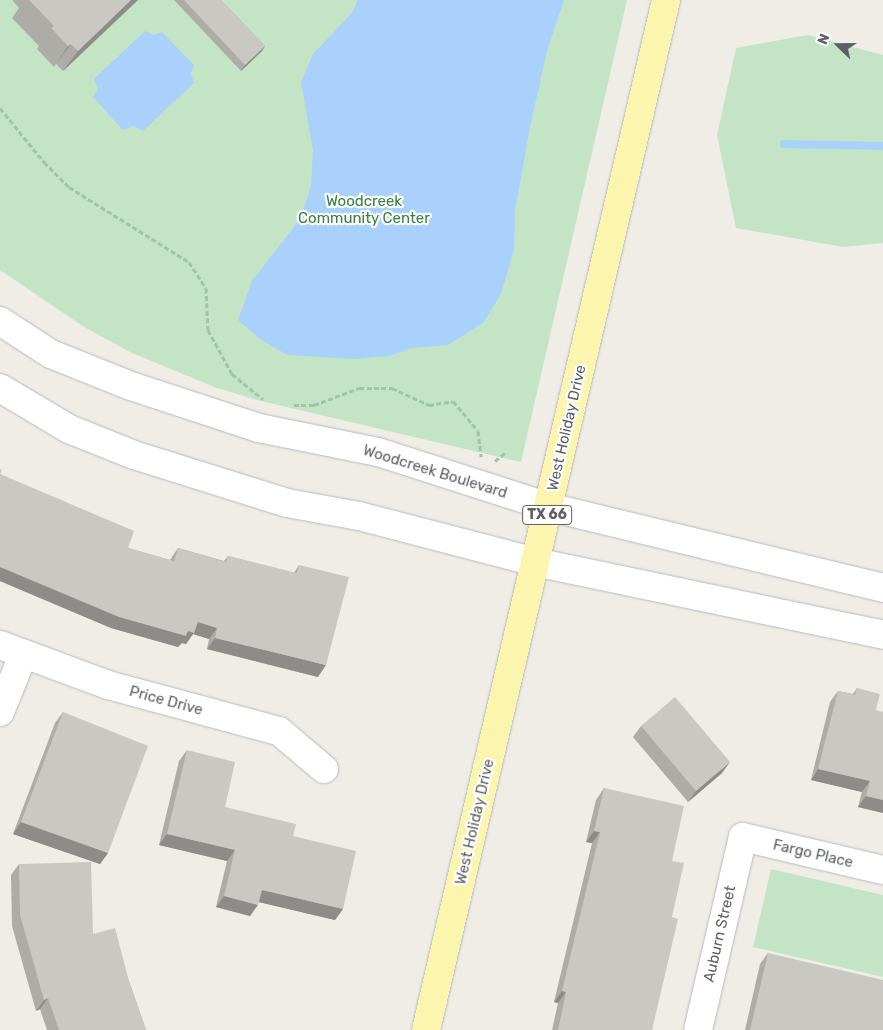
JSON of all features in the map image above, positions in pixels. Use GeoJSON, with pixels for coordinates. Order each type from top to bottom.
{"type":"FeatureCollection","features":[{"type":"Feature","properties":{"kind":"main road","name":"West Holiday Drive"},"geometry":{"type":"LineString","coordinates":[[426,1030],[666,0]]}},
{"type":"Feature","properties":{"kind":"street","name":"Woodcreek Boulevard"},"geometry":{"type":"LineString","coordinates":[[0,320],[51,354],[131,386],[259,428],[378,452],[549,507],[883,588]]}},
{"type":"Feature","properties":{"kind":"street"},"geometry":{"type":"LineString","coordinates":[[0,388],[69,429],[200,478],[287,503],[359,516],[536,562],[883,635]]}},
{"type":"Feature","properties":{"kind":"street"},"geometry":{"type":"LineString","coordinates":[[0,712],[12,650]]}},
{"type":"Feature","properties":{"kind":"street","name":"Price Drive"},"geometry":{"type":"LineString","coordinates":[[12,650],[144,696],[279,731],[324,769]]}},
{"type":"Feature","properties":{"kind":"street","name":"Fargo Place"},"geometry":{"type":"LineString","coordinates":[[743,837],[883,870]]}},
{"type":"Feature","properties":{"kind":"street","name":"Auburn Street"},"geometry":{"type":"LineString","coordinates":[[698,1030],[743,837]]}},
{"type":"Feature","properties":{"kind":"path"},"geometry":{"type":"LineString","coordinates":[[0,108],[44,162],[69,187],[189,262],[206,288],[208,330],[232,374],[271,406]]}},
{"type":"Feature","properties":{"kind":"path"},"geometry":{"type":"LineString","coordinates":[[288,406],[314,405],[359,388],[392,388],[429,405],[453,401],[478,431],[482,462]]}},
{"type":"Feature","properties":{"kind":"path"},"geometry":{"type":"LineString","coordinates":[[491,464],[506,452]]}},
{"type":"Feature","properties":{"kind":"green space","name":"Woodcreek Community Center"},"geometry":{"type":"Polygon","coordinates":[[[0,0],[627,0],[521,462],[261,401],[217,388],[132,353],[84,327],[0,270],[0,0]]]}},
{"type":"Feature","properties":{"kind":"green space"},"geometry":{"type":"Polygon","coordinates":[[[808,35],[883,55],[883,243],[843,247],[736,228],[717,135],[736,48],[808,35]]]}},
{"type":"Feature","properties":{"kind":"green space"},"geometry":{"type":"Polygon","coordinates":[[[771,869],[883,895],[883,977],[753,947],[771,869]]]}},
{"type":"Feature","properties":{"kind":"water"},"geometry":{"type":"Polygon","coordinates":[[[358,0],[564,0],[547,51],[530,127],[515,211],[514,250],[501,294],[483,323],[448,345],[412,348],[389,356],[354,359],[287,355],[260,339],[238,320],[252,281],[300,219],[311,186],[313,150],[301,82],[313,54],[352,13],[358,0]]]}},
{"type":"Feature","properties":{"kind":"water"},"geometry":{"type":"Polygon","coordinates":[[[145,31],[154,35],[162,32],[194,65],[191,74],[194,83],[143,131],[133,126],[123,130],[93,97],[98,89],[94,79],[145,31]]]}},
{"type":"Feature","properties":{"kind":"building"},"geometry":{"type":"Polygon","coordinates":[[[29,0],[131,0],[78,51],[71,44],[68,46],[51,28],[54,26],[29,0]]]}},
{"type":"Feature","properties":{"kind":"building"},"geometry":{"type":"Polygon","coordinates":[[[184,0],[221,0],[265,46],[245,65],[184,0]]]}},
{"type":"Feature","properties":{"kind":"building"},"geometry":{"type":"Polygon","coordinates":[[[0,474],[134,531],[128,548],[174,561],[178,548],[226,562],[228,556],[297,573],[299,565],[349,577],[326,665],[215,638],[217,628],[198,622],[194,633],[188,631],[186,636],[119,617],[0,567],[0,474]]]}},
{"type":"Feature","properties":{"kind":"building"},"geometry":{"type":"Polygon","coordinates":[[[857,688],[880,694],[876,710],[883,712],[883,800],[866,796],[870,781],[818,769],[838,691],[855,695],[857,688]]]}},
{"type":"Feature","properties":{"kind":"building"},"geometry":{"type":"Polygon","coordinates":[[[675,697],[730,762],[696,791],[641,726],[675,697]]]}},
{"type":"Feature","properties":{"kind":"building"},"geometry":{"type":"Polygon","coordinates":[[[63,712],[148,746],[108,853],[21,822],[63,712]]]}},
{"type":"Feature","properties":{"kind":"building"},"geometry":{"type":"Polygon","coordinates":[[[187,750],[235,762],[225,807],[296,824],[293,836],[356,851],[343,909],[262,890],[258,905],[224,896],[235,850],[167,834],[187,750]]]}},
{"type":"Feature","properties":{"kind":"building"},"geometry":{"type":"Polygon","coordinates":[[[604,788],[684,806],[672,861],[684,863],[672,917],[678,919],[652,1030],[558,1030],[566,992],[562,991],[600,832],[594,831],[604,788]]]}},
{"type":"Feature","properties":{"kind":"building"},"geometry":{"type":"Polygon","coordinates":[[[91,862],[93,934],[115,928],[129,981],[146,1030],[59,1030],[48,998],[44,1000],[20,915],[19,864],[91,862]]]}},
{"type":"Feature","properties":{"kind":"building"},"geometry":{"type":"Polygon","coordinates":[[[768,953],[883,980],[883,1030],[750,1030],[768,953]]]}},
{"type":"Feature","properties":{"kind":"waterway"},"geometry":{"type":"LineString","coordinates":[[784,144],[883,146]]}}]}
